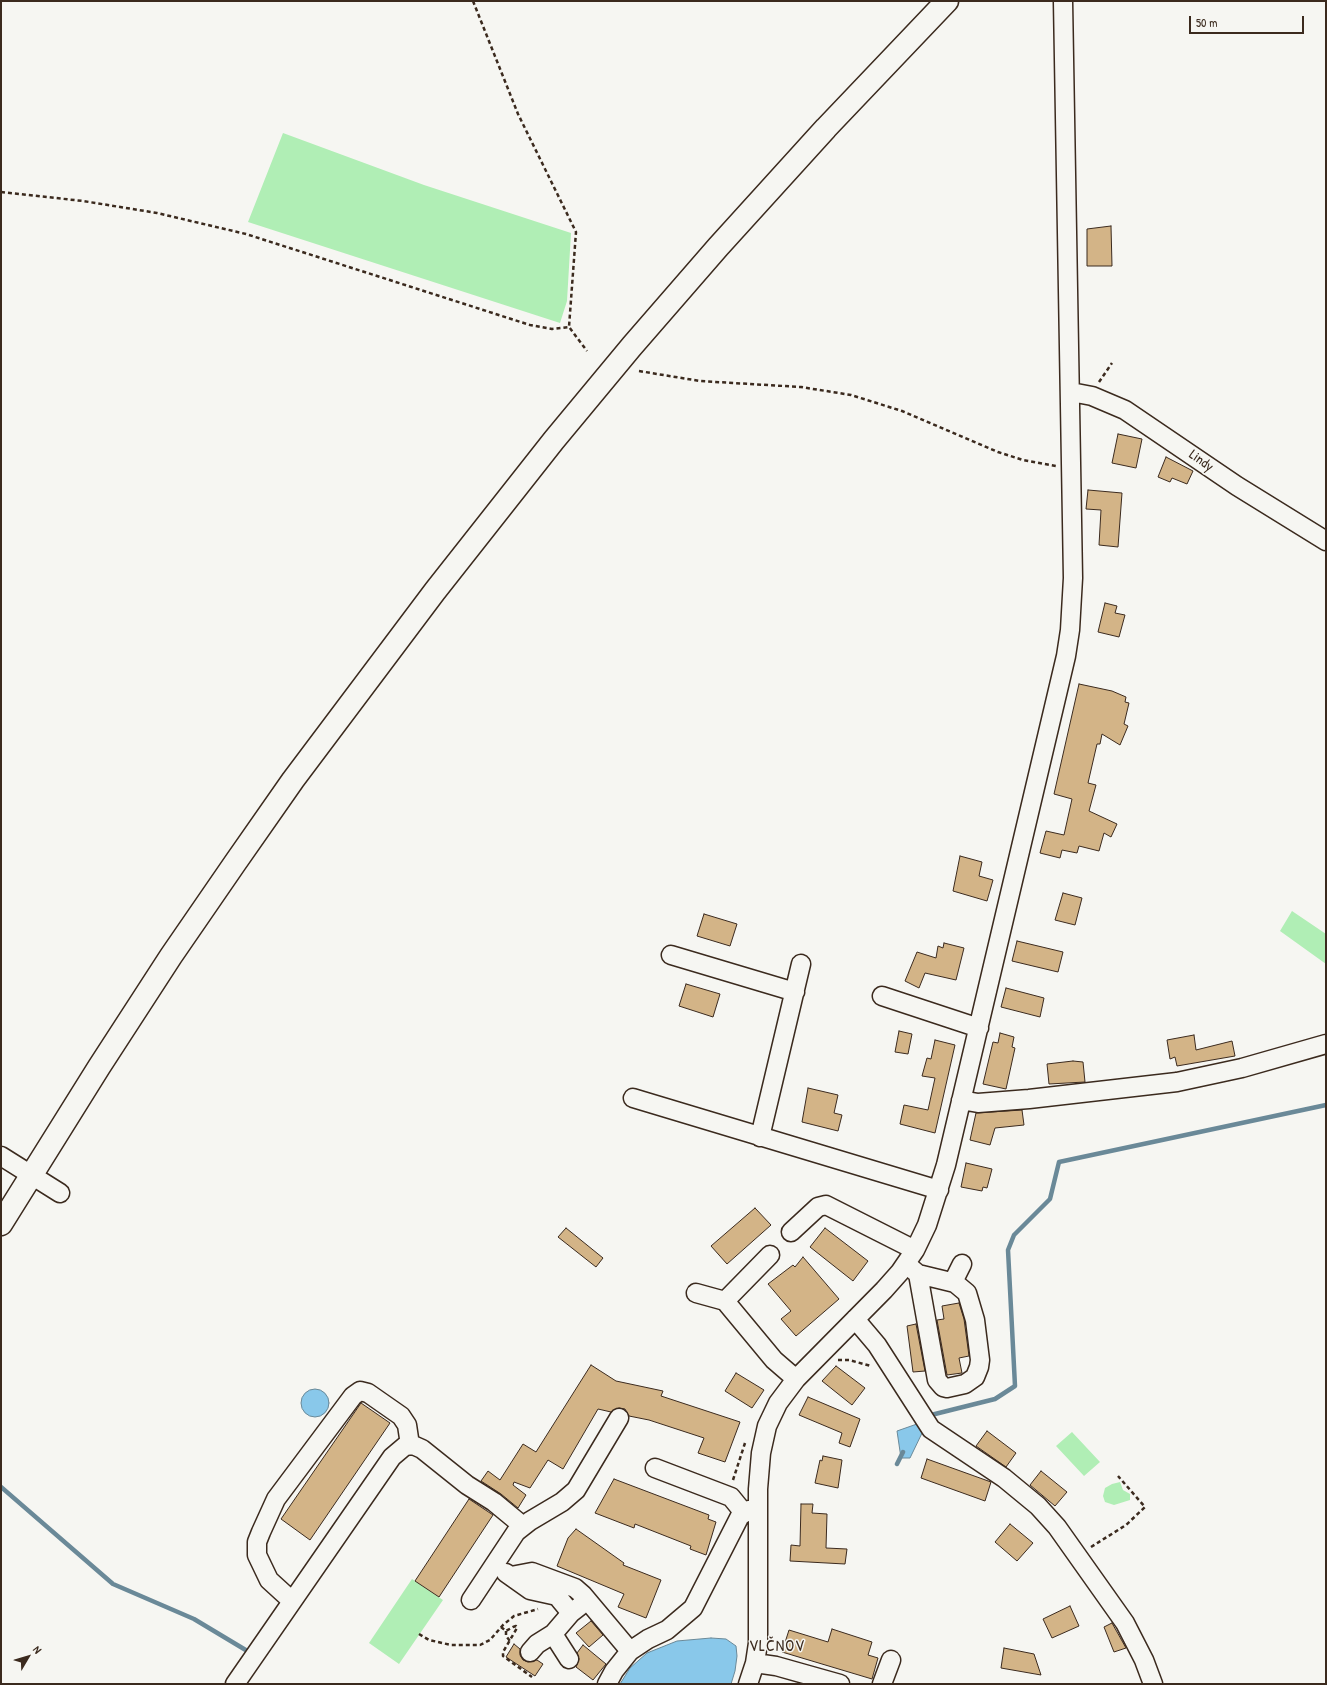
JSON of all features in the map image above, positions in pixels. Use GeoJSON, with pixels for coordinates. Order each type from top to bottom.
{"type":"FeatureCollection","features":[{"type":"Feature","properties":{"kind":"main road"},"geometry":{"type":"LineString","coordinates":[[1,1224],[171,956],[303,767],[439,585],[554,440],[688,282],[826,128],[947,1]]}},
{"type":"Feature","properties":{"kind":"street"},"geometry":{"type":"LineString","coordinates":[[748,1684],[755,1663],[758,1632],[751,1511],[764,1439],[772,1414],[796,1380],[913,1262],[939,1190],[962,1100],[1066,656],[1070,630],[1074,578],[1072,467],[1080,394],[1068,184],[1063,1]]}},
{"type":"Feature","properties":{"kind":"street","name":"Lindy"},"geometry":{"type":"LineString","coordinates":[[1080,394],[1125,410],[1237,486],[1326,541]]}},
{"type":"Feature","properties":{"kind":"street"},"geometry":{"type":"LineString","coordinates":[[670,955],[795,992]]}},
{"type":"Feature","properties":{"kind":"street"},"geometry":{"type":"LineString","coordinates":[[760,1137],[801,964]]}},
{"type":"Feature","properties":{"kind":"street"},"geometry":{"type":"LineString","coordinates":[[882,996],[979,1028]]}},
{"type":"Feature","properties":{"kind":"street"},"geometry":{"type":"LineString","coordinates":[[962,1100],[978,1102],[1029,1099],[1177,1082],[1242,1068],[1326,1044]]}},
{"type":"Feature","properties":{"kind":"street"},"geometry":{"type":"LineString","coordinates":[[633,1098],[939,1190]]}},
{"type":"Feature","properties":{"kind":"street"},"geometry":{"type":"LineString","coordinates":[[1,1156],[60,1193]]}},
{"type":"Feature","properties":{"kind":"street"},"geometry":{"type":"LineString","coordinates":[[791,1232],[818,1207],[826,1205],[913,1262],[959,1285],[966,1293],[975,1320],[980,1351],[979,1367],[975,1377],[965,1384],[947,1388],[943,1387],[937,1380],[923,1305],[913,1262]]}},
{"type":"Feature","properties":{"kind":"street"},"geometry":{"type":"LineString","coordinates":[[725,1301],[770,1255]]}},
{"type":"Feature","properties":{"kind":"street"},"geometry":{"type":"LineString","coordinates":[[953,1282],[962,1264]]}},
{"type":"Feature","properties":{"kind":"street"},"geometry":{"type":"LineString","coordinates":[[696,1293],[725,1301],[774,1360],[796,1380]]}},
{"type":"Feature","properties":{"kind":"street"},"geometry":{"type":"LineString","coordinates":[[923,1305],[939,1315]]}},
{"type":"Feature","properties":{"kind":"street"},"geometry":{"type":"LineString","coordinates":[[855,1319],[877,1345],[926,1420],[944,1438],[1004,1478],[1038,1506],[1078,1556],[1125,1623],[1144,1660],[1153,1684]]}},
{"type":"Feature","properties":{"kind":"street"},"geometry":{"type":"LineString","coordinates":[[292,1601],[269,1580],[257,1555],[257,1542],[260,1532],[276,1499],[353,1396],[360,1391],[368,1393],[401,1416],[407,1425],[410,1446]]}},
{"type":"Feature","properties":{"kind":"street"},"geometry":{"type":"LineString","coordinates":[[471,1600],[510,1538],[522,1526],[562,1502],[576,1490],[619,1418]]}},
{"type":"Feature","properties":{"kind":"street"},"geometry":{"type":"LineString","coordinates":[[235,1684],[292,1601],[312,1576],[392,1457],[401,1448],[410,1446],[422,1449],[467,1485],[494,1502],[522,1526]]}},
{"type":"Feature","properties":{"kind":"street"},"geometry":{"type":"LineString","coordinates":[[655,1468],[731,1498],[751,1511]]}},
{"type":"Feature","properties":{"kind":"street"},"geometry":{"type":"LineString","coordinates":[[607,1684],[614,1671],[630,1651],[648,1639],[667,1630],[692,1608],[737,1522],[751,1511]]}},
{"type":"Feature","properties":{"kind":"street"},"geometry":{"type":"LineString","coordinates":[[493,1565],[511,1576],[532,1572],[554,1587],[559,1598],[569,1659]]}},
{"type":"Feature","properties":{"kind":"street"},"geometry":{"type":"LineString","coordinates":[[554,1587],[575,1588],[588,1601],[630,1651]]}},
{"type":"Feature","properties":{"kind":"street"},"geometry":{"type":"LineString","coordinates":[[530,1652],[537,1644],[588,1601]]}},
{"type":"Feature","properties":{"kind":"street"},"geometry":{"type":"LineString","coordinates":[[882,1684],[890,1660]]}},
{"type":"Feature","properties":{"kind":"street"},"geometry":{"type":"LineString","coordinates":[[755,1663],[776,1666],[840,1684]]}},
{"type":"Feature","properties":{"kind":"path"},"geometry":{"type":"LineString","coordinates":[[473,1],[518,114],[576,232],[569,327],[587,351]]}},
{"type":"Feature","properties":{"kind":"path"},"geometry":{"type":"LineString","coordinates":[[1,192],[82,201],[157,213],[238,232],[530,325],[552,330],[569,327]]}},
{"type":"Feature","properties":{"kind":"path"},"geometry":{"type":"LineString","coordinates":[[1080,394],[1112,363]]}},
{"type":"Feature","properties":{"kind":"path"},"geometry":{"type":"LineString","coordinates":[[639,371],[700,381],[801,387],[851,395],[902,411],[998,452],[1040,463],[1072,467]]}},
{"type":"Feature","properties":{"kind":"path"},"geometry":{"type":"LineString","coordinates":[[1078,1556],[1126,1525],[1145,1508],[1118,1476]]}},
{"type":"Feature","properties":{"kind":"path"},"geometry":{"type":"LineString","coordinates":[[419,1634],[429,1640],[442,1644],[474,1646],[490,1640],[503,1625],[514,1616],[534,1610],[545,1610],[562,1623]]}},
{"type":"Feature","properties":{"kind":"path"},"geometry":{"type":"LineString","coordinates":[[506,1631],[506,1636],[510,1641]]}},
{"type":"Feature","properties":{"kind":"green space"},"geometry":{"type":"Polygon","coordinates":[[[283,133],[424,185],[571,233],[567,301],[560,323],[248,222],[283,133]]]}},
{"type":"Feature","properties":{"kind":"green space"},"geometry":{"type":"Polygon","coordinates":[[[1292,911],[1326,934],[1326,964],[1280,931],[1292,911]]]}},
{"type":"Feature","properties":{"kind":"green space"},"geometry":{"type":"Polygon","coordinates":[[[1072,1432],[1100,1462],[1084,1476],[1056,1446],[1072,1432]]]}},
{"type":"Feature","properties":{"kind":"green space"},"geometry":{"type":"Polygon","coordinates":[[[1120,1482],[1123,1490],[1130,1494],[1130,1500],[1114,1505],[1105,1502],[1103,1496],[1105,1488],[1120,1482]]]}},
{"type":"Feature","properties":{"kind":"green space"},"geometry":{"type":"Polygon","coordinates":[[[412,1579],[443,1600],[399,1664],[369,1643],[412,1579]]]}},
{"type":"Feature","properties":{"kind":"water"},"geometry":{"type":"Polygon","coordinates":[[[315,1389],[325,1393],[329,1403],[325,1413],[315,1417],[305,1413],[301,1403],[305,1393],[315,1389]]]}},
{"type":"Feature","properties":{"kind":"water"},"geometry":{"type":"Polygon","coordinates":[[[917,1424],[923,1424],[924,1429],[910,1458],[901,1458],[897,1431],[917,1424]]]}},
{"type":"Feature","properties":{"kind":"water"},"geometry":{"type":"Polygon","coordinates":[[[711,1638],[726,1639],[736,1646],[737,1656],[731,1684],[620,1684],[630,1668],[647,1653],[677,1641],[711,1638]]]}},
{"type":"Feature","properties":{"kind":"building"},"geometry":{"type":"Polygon","coordinates":[[[1111,226],[1112,266],[1087,266],[1087,229],[1111,226]]]}},
{"type":"Feature","properties":{"kind":"building"},"geometry":{"type":"Polygon","coordinates":[[[1118,434],[1142,439],[1136,468],[1112,463],[1118,434]]]}},
{"type":"Feature","properties":{"kind":"building"},"geometry":{"type":"Polygon","coordinates":[[[1166,457],[1193,471],[1187,484],[1172,478],[1170,482],[1158,477],[1166,457]]]}},
{"type":"Feature","properties":{"kind":"building"},"geometry":{"type":"Polygon","coordinates":[[[1088,490],[1122,493],[1118,547],[1099,545],[1101,510],[1086,509],[1088,490]]]}},
{"type":"Feature","properties":{"kind":"building"},"geometry":{"type":"Polygon","coordinates":[[[1105,603],[1117,606],[1115,613],[1125,615],[1119,637],[1098,632],[1105,603]]]}},
{"type":"Feature","properties":{"kind":"building"},"geometry":{"type":"Polygon","coordinates":[[[1079,684],[1112,691],[1126,697],[1125,702],[1129,703],[1124,724],[1128,726],[1120,745],[1102,734],[1100,744],[1097,744],[1088,783],[1096,785],[1089,811],[1117,824],[1111,837],[1104,833],[1099,851],[1079,846],[1077,853],[1062,850],[1060,858],[1040,853],[1046,831],[1064,835],[1072,799],[1054,794],[1079,684]]]}},
{"type":"Feature","properties":{"kind":"building"},"geometry":{"type":"Polygon","coordinates":[[[960,856],[982,862],[979,876],[993,880],[987,901],[953,891],[960,856]]]}},
{"type":"Feature","properties":{"kind":"building"},"geometry":{"type":"Polygon","coordinates":[[[1063,893],[1082,898],[1075,925],[1055,920],[1063,893]]]}},
{"type":"Feature","properties":{"kind":"building"},"geometry":{"type":"Polygon","coordinates":[[[704,914],[737,924],[730,946],[697,936],[704,914]]]}},
{"type":"Feature","properties":{"kind":"building"},"geometry":{"type":"Polygon","coordinates":[[[1017,941],[1063,952],[1058,972],[1012,961],[1017,941]]]}},
{"type":"Feature","properties":{"kind":"building"},"geometry":{"type":"Polygon","coordinates":[[[944,943],[964,948],[956,980],[925,973],[919,988],[905,981],[917,952],[936,958],[938,946],[943,948],[944,943]]]}},
{"type":"Feature","properties":{"kind":"building"},"geometry":{"type":"Polygon","coordinates":[[[686,984],[720,994],[713,1017],[679,1006],[686,984]]]}},
{"type":"Feature","properties":{"kind":"building"},"geometry":{"type":"Polygon","coordinates":[[[1006,988],[1044,998],[1040,1017],[1001,1007],[1006,988]]]}},
{"type":"Feature","properties":{"kind":"building"},"geometry":{"type":"Polygon","coordinates":[[[899,1031],[912,1034],[908,1054],[895,1052],[899,1031]]]}},
{"type":"Feature","properties":{"kind":"building"},"geometry":{"type":"Polygon","coordinates":[[[1000,1033],[1014,1037],[1012,1047],[1015,1048],[1006,1089],[983,1084],[993,1042],[998,1043],[1000,1033]]]}},
{"type":"Feature","properties":{"kind":"building"},"geometry":{"type":"Polygon","coordinates":[[[1194,1035],[1196,1050],[1232,1041],[1235,1056],[1177,1066],[1175,1057],[1170,1059],[1167,1040],[1194,1035]]]}},
{"type":"Feature","properties":{"kind":"building"},"geometry":{"type":"Polygon","coordinates":[[[935,1040],[955,1045],[935,1133],[900,1124],[904,1105],[928,1110],[935,1078],[922,1076],[927,1058],[931,1059],[935,1040]]]}},
{"type":"Feature","properties":{"kind":"building"},"geometry":{"type":"Polygon","coordinates":[[[1073,1061],[1083,1062],[1085,1082],[1049,1084],[1047,1064],[1073,1061]]]}},
{"type":"Feature","properties":{"kind":"building"},"geometry":{"type":"Polygon","coordinates":[[[808,1088],[838,1095],[834,1113],[842,1115],[838,1131],[802,1122],[808,1088]]]}},
{"type":"Feature","properties":{"kind":"building"},"geometry":{"type":"Polygon","coordinates":[[[1022,1110],[1024,1125],[995,1128],[990,1145],[970,1140],[976,1113],[1022,1110]]]}},
{"type":"Feature","properties":{"kind":"building"},"geometry":{"type":"Polygon","coordinates":[[[966,1163],[992,1169],[987,1188],[983,1187],[982,1191],[961,1187],[966,1163]]]}},
{"type":"Feature","properties":{"kind":"building"},"geometry":{"type":"Polygon","coordinates":[[[755,1208],[771,1225],[727,1264],[711,1246],[755,1208]]]}},
{"type":"Feature","properties":{"kind":"building"},"geometry":{"type":"Polygon","coordinates":[[[566,1228],[603,1258],[596,1267],[558,1237],[566,1228]]]}},
{"type":"Feature","properties":{"kind":"building"},"geometry":{"type":"Polygon","coordinates":[[[825,1228],[868,1261],[853,1281],[810,1247],[825,1228]]]}},
{"type":"Feature","properties":{"kind":"building"},"geometry":{"type":"Polygon","coordinates":[[[803,1257],[839,1299],[796,1336],[781,1319],[791,1311],[768,1284],[793,1265],[795,1267],[803,1257]]]}},
{"type":"Feature","properties":{"kind":"building"},"geometry":{"type":"Polygon","coordinates":[[[959,1303],[964,1319],[969,1356],[959,1358],[962,1373],[947,1375],[937,1320],[944,1319],[942,1306],[959,1303]]]}},
{"type":"Feature","properties":{"kind":"building"},"geometry":{"type":"Polygon","coordinates":[[[916,1324],[925,1371],[913,1372],[907,1326],[916,1324]]]}},
{"type":"Feature","properties":{"kind":"building"},"geometry":{"type":"Polygon","coordinates":[[[591,1365],[616,1381],[663,1391],[661,1396],[740,1422],[725,1462],[698,1453],[704,1438],[649,1420],[629,1416],[625,1409],[619,1408],[611,1412],[598,1409],[563,1469],[548,1460],[530,1488],[514,1482],[513,1485],[526,1495],[518,1508],[501,1494],[481,1481],[488,1471],[500,1480],[523,1444],[536,1452],[591,1365]]]}},
{"type":"Feature","properties":{"kind":"building"},"geometry":{"type":"Polygon","coordinates":[[[836,1366],[865,1388],[852,1405],[822,1381],[836,1366]]]}},
{"type":"Feature","properties":{"kind":"building"},"geometry":{"type":"Polygon","coordinates":[[[736,1373],[764,1390],[752,1408],[725,1391],[736,1373]]]}},
{"type":"Feature","properties":{"kind":"building"},"geometry":{"type":"Polygon","coordinates":[[[808,1397],[860,1419],[850,1447],[839,1443],[842,1433],[799,1415],[808,1397]]]}},
{"type":"Feature","properties":{"kind":"building"},"geometry":{"type":"Polygon","coordinates":[[[361,1403],[390,1423],[310,1540],[281,1519],[361,1403]]]}},
{"type":"Feature","properties":{"kind":"building"},"geometry":{"type":"Polygon","coordinates":[[[987,1431],[1016,1453],[1006,1467],[976,1446],[987,1431]]]}},
{"type":"Feature","properties":{"kind":"building"},"geometry":{"type":"Polygon","coordinates":[[[823,1456],[842,1460],[838,1488],[815,1483],[820,1460],[822,1461],[823,1456]]]}},
{"type":"Feature","properties":{"kind":"building"},"geometry":{"type":"Polygon","coordinates":[[[927,1459],[991,1482],[985,1501],[921,1478],[927,1459]]]}},
{"type":"Feature","properties":{"kind":"building"},"geometry":{"type":"Polygon","coordinates":[[[1041,1471],[1067,1492],[1055,1506],[1030,1485],[1041,1471]]]}},
{"type":"Feature","properties":{"kind":"building"},"geometry":{"type":"Polygon","coordinates":[[[614,1479],[709,1515],[708,1519],[716,1522],[706,1555],[690,1549],[691,1546],[635,1524],[634,1528],[595,1513],[614,1479]]]}},
{"type":"Feature","properties":{"kind":"building"},"geometry":{"type":"Polygon","coordinates":[[[469,1499],[493,1515],[439,1597],[415,1581],[469,1499]]]}},
{"type":"Feature","properties":{"kind":"building"},"geometry":{"type":"Polygon","coordinates":[[[801,1504],[813,1504],[812,1513],[827,1514],[826,1548],[847,1549],[845,1564],[790,1561],[791,1545],[800,1546],[801,1504]]]}},
{"type":"Feature","properties":{"kind":"building"},"geometry":{"type":"Polygon","coordinates":[[[1010,1524],[1033,1543],[1017,1561],[995,1542],[1010,1524]]]}},
{"type":"Feature","properties":{"kind":"building"},"geometry":{"type":"Polygon","coordinates":[[[576,1529],[624,1563],[623,1565],[661,1580],[646,1618],[618,1607],[624,1594],[557,1566],[568,1538],[576,1529]]]}},
{"type":"Feature","properties":{"kind":"building"},"geometry":{"type":"Polygon","coordinates":[[[1070,1606],[1079,1626],[1052,1638],[1043,1619],[1070,1606]]]}},
{"type":"Feature","properties":{"kind":"building"},"geometry":{"type":"Polygon","coordinates":[[[591,1621],[603,1635],[589,1647],[576,1633],[591,1621]]]}},
{"type":"Feature","properties":{"kind":"building"},"geometry":{"type":"Polygon","coordinates":[[[1112,1623],[1126,1648],[1114,1652],[1104,1627],[1112,1623]]]}},
{"type":"Feature","properties":{"kind":"building"},"geometry":{"type":"Polygon","coordinates":[[[832,1629],[872,1642],[868,1655],[878,1658],[872,1679],[782,1652],[789,1630],[828,1642],[832,1629]]]}},
{"type":"Feature","properties":{"kind":"building"},"geometry":{"type":"Polygon","coordinates":[[[514,1644],[520,1649],[520,1655],[523,1660],[528,1662],[537,1660],[543,1664],[535,1676],[506,1657],[514,1644]]]}},
{"type":"Feature","properties":{"kind":"building"},"geometry":{"type":"Polygon","coordinates":[[[583,1645],[606,1664],[593,1680],[576,1667],[579,1659],[577,1653],[583,1645]]]}},
{"type":"Feature","properties":{"kind":"building"},"geometry":{"type":"Polygon","coordinates":[[[1004,1648],[1034,1654],[1041,1675],[1001,1668],[1004,1648]]]}},
{"type":"Feature","properties":{"kind":"waterway"},"geometry":{"type":"LineString","coordinates":[[928,1417],[995,1399],[1015,1386],[1008,1250],[1014,1235],[1050,1199],[1059,1162],[1326,1105]]}},
{"type":"Feature","properties":{"kind":"waterway"},"geometry":{"type":"LineString","coordinates":[[897,1464],[903,1452]]}},
{"type":"Feature","properties":{"kind":"waterway"},"geometry":{"type":"LineString","coordinates":[[1,1487],[113,1584],[194,1619],[249,1652]]}},
{"type":"Feature","properties":{"kind":"district","name":"VLČNOV"},"geometry":{"type":"Point","coordinates":[777,1647]}}]}
